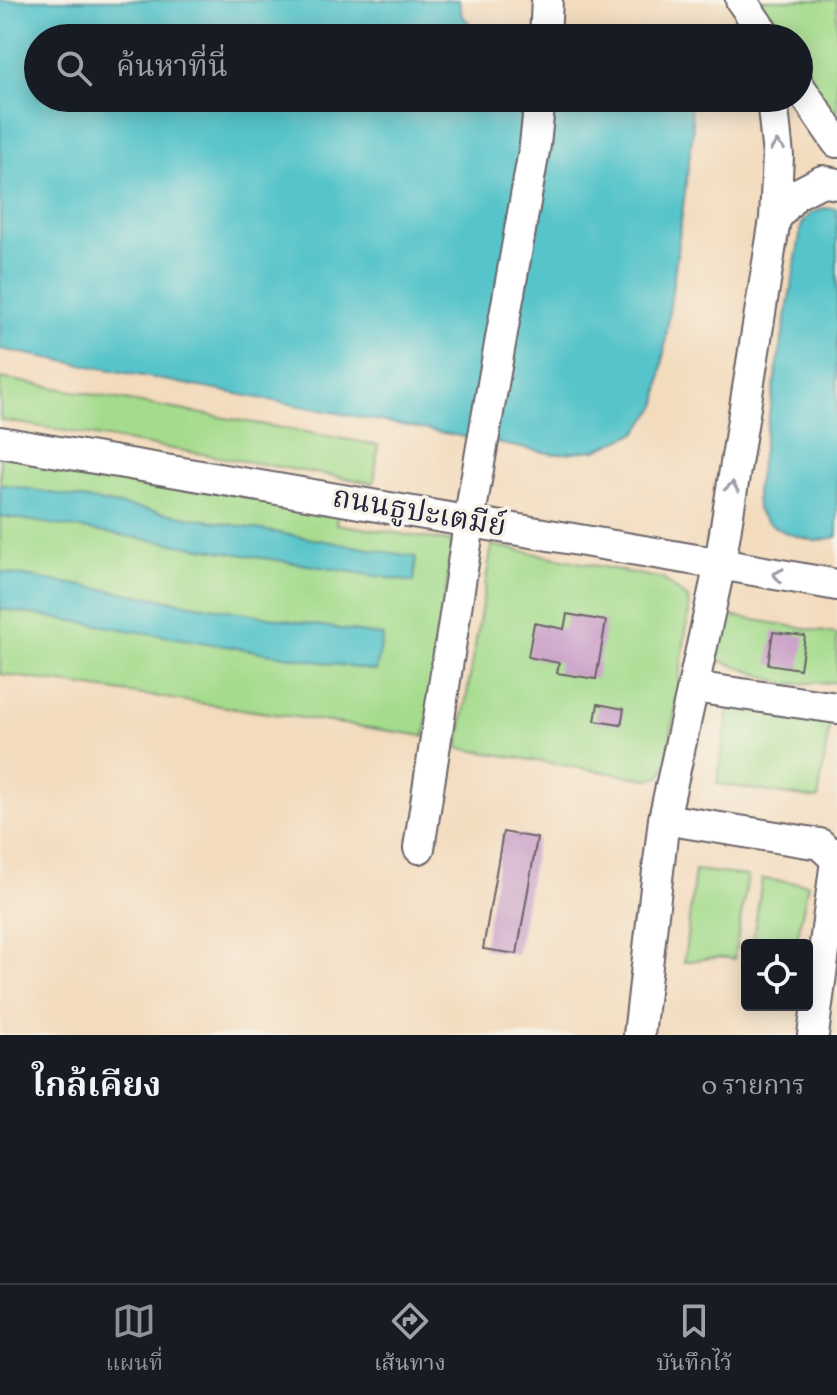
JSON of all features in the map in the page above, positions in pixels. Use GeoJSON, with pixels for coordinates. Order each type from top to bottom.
{"type":"FeatureCollection","features":[{"type":"Feature","properties":{"kind":"street"},"geometry":{"type":"LineString","coordinates":[[546,24],[547,0]]}},
{"type":"Feature","properties":{"kind":"street"},"geometry":{"type":"LineString","coordinates":[[813,107],[837,142]]}},
{"type":"Feature","properties":{"kind":"street"},"geometry":{"type":"LineString","coordinates":[[419,848],[539,112]]}},
{"type":"Feature","properties":{"kind":"street"},"geometry":{"type":"LineString","coordinates":[[639,1035],[664,819],[720,564],[775,219],[778,156],[773,112]]}},
{"type":"Feature","properties":{"kind":"street"},"geometry":{"type":"LineString","coordinates":[[775,219],[795,195],[822,181],[837,184]]}},
{"type":"Feature","properties":{"kind":"street","name":"ถนนธูปะเตมีย์"},"geometry":{"type":"LineString","coordinates":[[0,442],[472,507],[720,564],[837,585]]}},
{"type":"Feature","properties":{"kind":"street"},"geometry":{"type":"LineString","coordinates":[[693,687],[837,708]]}},
{"type":"Feature","properties":{"kind":"street"},"geometry":{"type":"LineString","coordinates":[[664,819],[833,850],[813,1035]]}},
{"type":"Feature","properties":{"kind":"green space"},"geometry":{"type":"Polygon","coordinates":[[[740,0],[837,0],[837,143],[813,108],[813,24],[756,24],[740,0]]]}},
{"type":"Feature","properties":{"kind":"green space"},"geometry":{"type":"Polygon","coordinates":[[[0,378],[378,445],[374,483],[0,420],[0,378]]]}},
{"type":"Feature","properties":{"kind":"green space"},"geometry":{"type":"Polygon","coordinates":[[[0,447],[339,503],[336,524],[453,542],[425,736],[0,674],[0,447]]]}},
{"type":"Feature","properties":{"kind":"green space"},"geometry":{"type":"Polygon","coordinates":[[[492,545],[663,579],[688,599],[667,764],[660,777],[647,779],[458,748],[492,545]]]}},
{"type":"Feature","properties":{"kind":"green space"},"geometry":{"type":"Polygon","coordinates":[[[719,614],[837,634],[837,682],[786,684],[713,658],[719,614]]]}},
{"type":"Feature","properties":{"kind":"green space"},"geometry":{"type":"Polygon","coordinates":[[[729,709],[782,709],[830,723],[818,799],[717,784],[729,709]]]}},
{"type":"Feature","properties":{"kind":"green space"},"geometry":{"type":"Polygon","coordinates":[[[695,870],[748,876],[734,959],[684,962],[695,870]]]}},
{"type":"Feature","properties":{"kind":"green space"},"geometry":{"type":"Polygon","coordinates":[[[762,879],[808,884],[797,939],[753,939],[762,879]]]}},
{"type":"Feature","properties":{"kind":"water"},"geometry":{"type":"Polygon","coordinates":[[[0,0],[459,0],[462,16],[471,24],[24,24],[24,112],[691,112],[693,130],[657,406],[636,433],[596,450],[554,454],[0,349],[0,0]]]}},
{"type":"Feature","properties":{"kind":"water"},"geometry":{"type":"Polygon","coordinates":[[[824,208],[837,209],[837,537],[815,541],[786,533],[767,522],[757,510],[756,490],[802,224],[811,213],[824,208]]]}},
{"type":"Feature","properties":{"kind":"water"},"geometry":{"type":"Polygon","coordinates":[[[0,484],[416,557],[414,582],[0,516],[0,484]]]}},
{"type":"Feature","properties":{"kind":"water"},"geometry":{"type":"Polygon","coordinates":[[[0,572],[383,636],[376,671],[0,609],[0,572]]]}},
{"type":"Feature","properties":{"kind":"building"},"geometry":{"type":"Polygon","coordinates":[[[567,614],[606,621],[596,679],[557,673],[559,663],[528,657],[534,623],[564,629],[567,614]]]}},
{"type":"Feature","properties":{"kind":"building"},"geometry":{"type":"Polygon","coordinates":[[[773,632],[805,636],[800,669],[768,664],[773,632]]]}},
{"type":"Feature","properties":{"kind":"building"},"geometry":{"type":"Polygon","coordinates":[[[598,704],[624,709],[621,725],[595,721],[598,704]]]}},
{"type":"Feature","properties":{"kind":"building"},"geometry":{"type":"Polygon","coordinates":[[[503,832],[537,838],[517,954],[483,949],[503,832]]]}}]}
